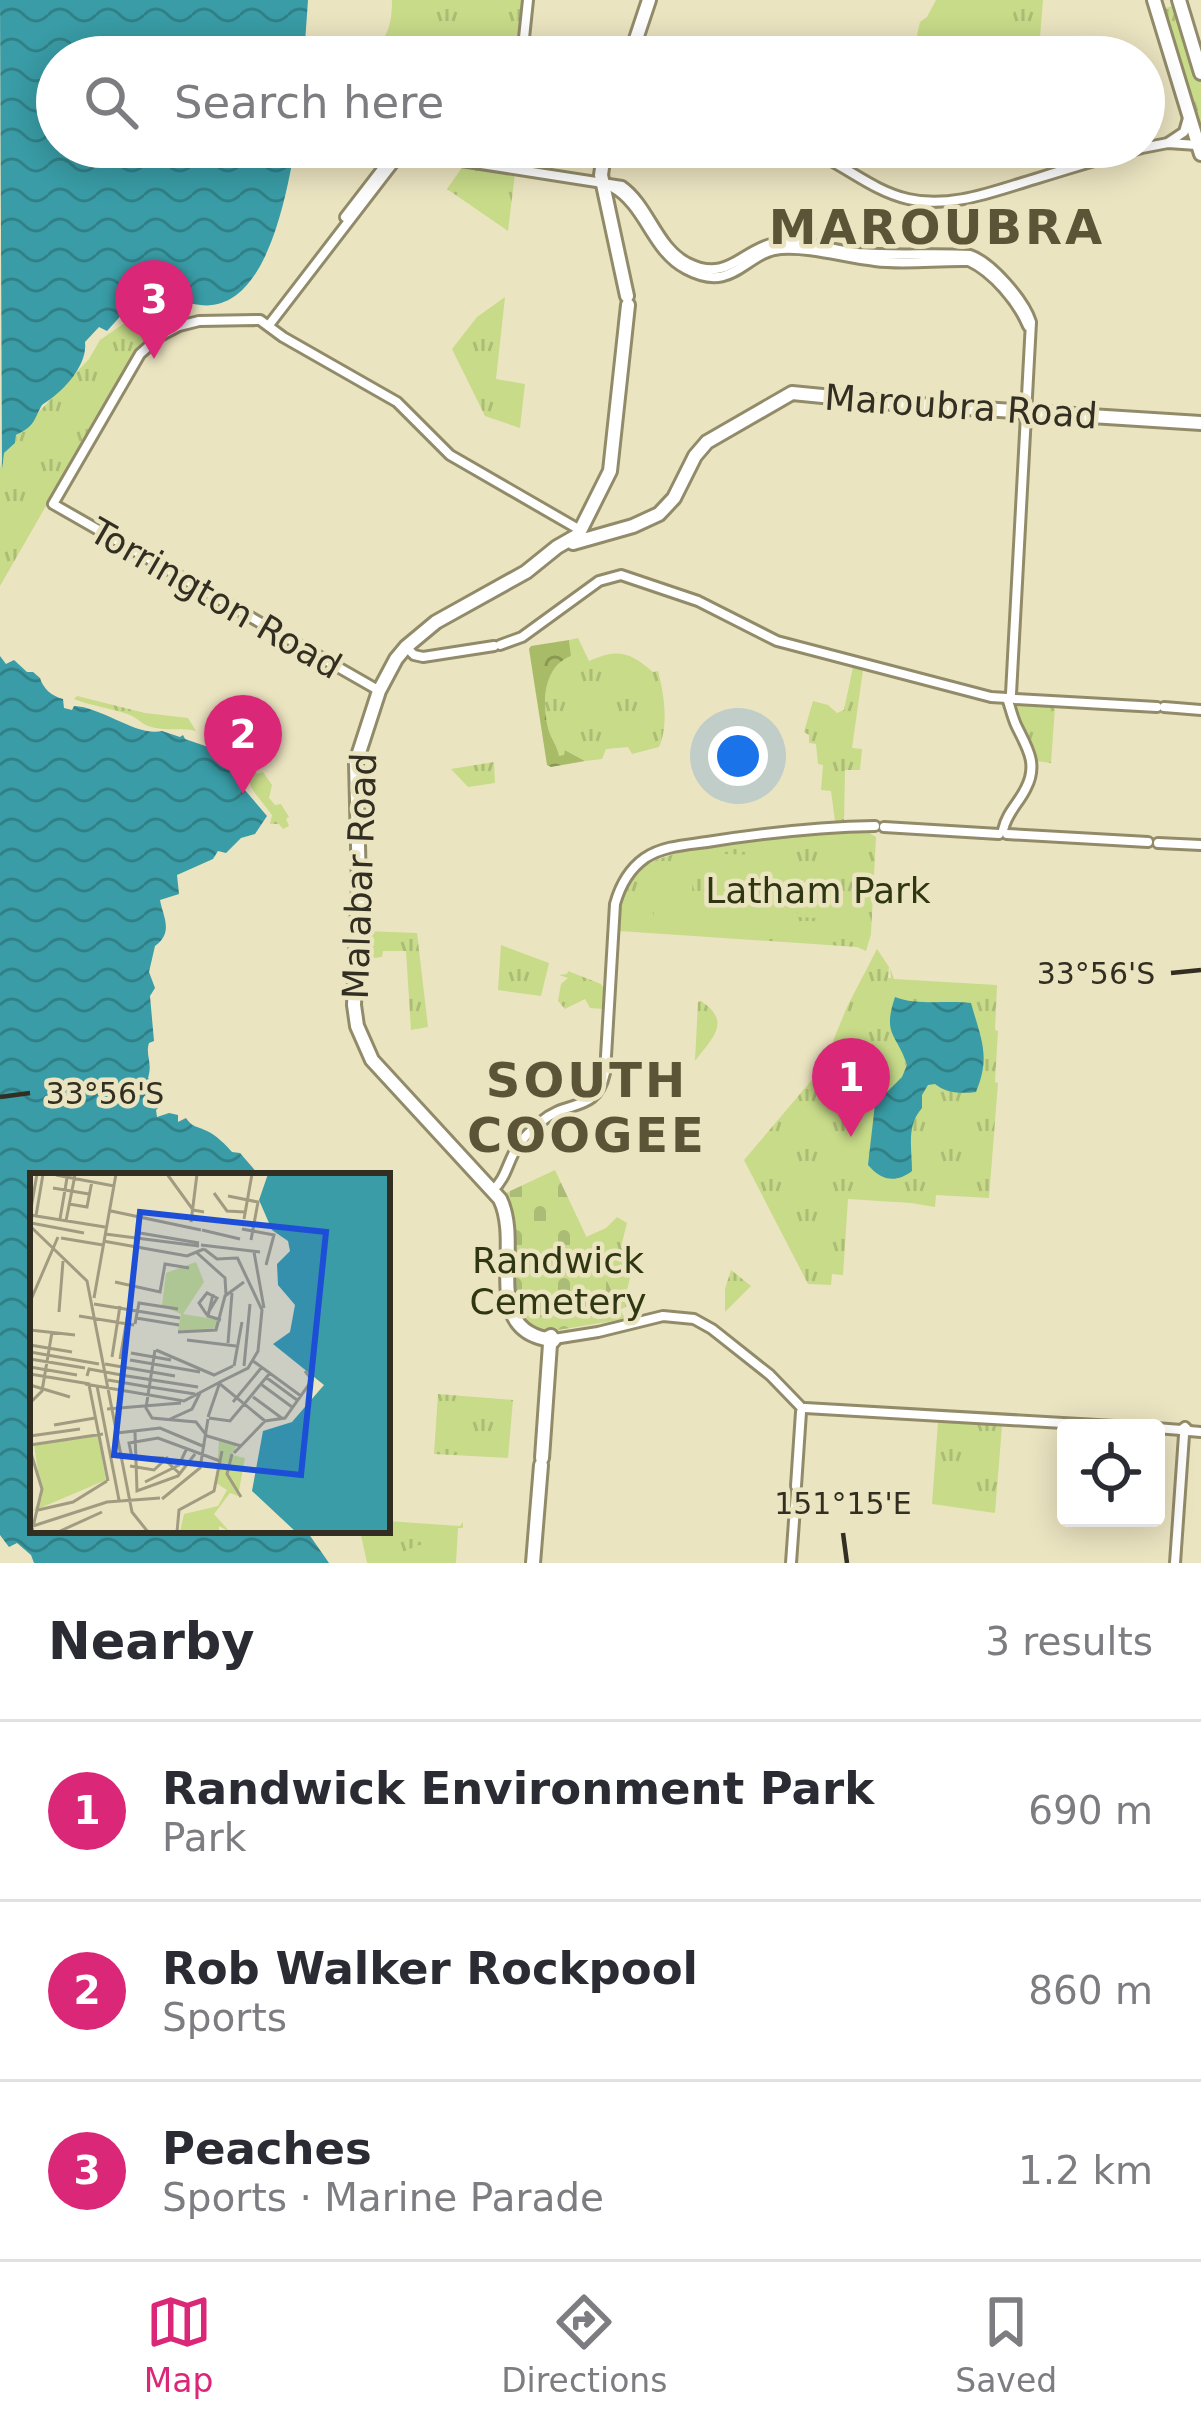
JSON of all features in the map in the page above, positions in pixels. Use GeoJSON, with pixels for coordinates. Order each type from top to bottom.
{"type":"FeatureCollection","features":[{"type":"Feature","properties":{"kind":"main road"},"geometry":{"type":"LineString","coordinates":[[633,36],[645,0]]}},
{"type":"Feature","properties":{"kind":"main road"},"geometry":{"type":"LineString","coordinates":[[1154,0],[1198,151]]}},
{"type":"Feature","properties":{"kind":"main road"},"geometry":{"type":"LineString","coordinates":[[1179,0],[1201,73]]}},
{"type":"Feature","properties":{"kind":"main road","name":"Malabar Road"},"geometry":{"type":"LineString","coordinates":[[550,1341],[525,1333],[510,1313],[506,1215],[493,1190],[372,1060],[356,1021],[356,761],[379,691],[406,647],[436,622],[526,572],[575,538],[574,527],[590,511],[610,471],[628,300],[611,230],[603,168]]}},
{"type":"Feature","properties":{"kind":"main road","name":"Maroubra Road"},"geometry":{"type":"LineString","coordinates":[[566,542],[597,538],[663,511],[707,442],[787,394],[1201,423]]}},
{"type":"Feature","properties":{"kind":"main road"},"geometry":{"type":"LineString","coordinates":[[574,527],[612,531]]}},
{"type":"Feature","properties":{"kind":"main road"},"geometry":{"type":"LineString","coordinates":[[574,527],[597,538]]}},
{"type":"Feature","properties":{"kind":"main road"},"geometry":{"type":"LineString","coordinates":[[533,1563],[550,1341]]}},
{"type":"Feature","properties":{"kind":"street"},"geometry":{"type":"LineString","coordinates":[[524,36],[528,0]]}},
{"type":"Feature","properties":{"kind":"street"},"geometry":{"type":"LineString","coordinates":[[1165,144],[1184,133],[1189,112]]}},
{"type":"Feature","properties":{"kind":"street"},"geometry":{"type":"LineString","coordinates":[[1165,144],[1198,151]]}},
{"type":"Feature","properties":{"kind":"street"},"geometry":{"type":"LineString","coordinates":[[387,168],[284,307],[267,319],[283,337],[397,402],[450,455],[574,527]]}},
{"type":"Feature","properties":{"kind":"street"},"geometry":{"type":"LineString","coordinates":[[510,168],[628,190],[673,253],[700,268],[733,265],[767,245],[782,242],[858,253],[977,256],[1024,305],[1029,316],[1027,412],[1011,698],[1031,767],[1027,787],[1010,810],[1003,832]]}},
{"type":"Feature","properties":{"kind":"street"},"geometry":{"type":"LineString","coordinates":[[844,168],[895,196],[944,202],[1072,168]]}},
{"type":"Feature","properties":{"kind":"street","name":"Torrington Road"},"geometry":{"type":"LineString","coordinates":[[267,319],[185,324],[151,343],[140,354],[53,504],[379,691]]}},
{"type":"Feature","properties":{"kind":"street"},"geometry":{"type":"LineString","coordinates":[[406,647],[423,657],[497,646],[523,637],[599,580],[618,575],[698,601],[777,641],[992,697],[1201,710]]}},
{"type":"Feature","properties":{"kind":"street"},"geometry":{"type":"LineString","coordinates":[[493,1190],[520,1144],[538,1124],[556,1111],[587,1102],[603,1083],[615,904],[637,864],[656,852],[807,828],[880,826],[1201,845]]}},
{"type":"Feature","properties":{"kind":"street"},"geometry":{"type":"LineString","coordinates":[[550,1341],[663,1316],[694,1319],[770,1375],[802,1409],[1057,1423]]}},
{"type":"Feature","properties":{"kind":"street"},"geometry":{"type":"LineString","coordinates":[[791,1563],[802,1409]]}},
{"type":"Feature","properties":{"kind":"street"},"geometry":{"type":"LineString","coordinates":[[1165,1430],[1201,1432]]}},
{"type":"Feature","properties":{"kind":"street"},"geometry":{"type":"LineString","coordinates":[[1175,1563],[1185,1432]]}},
{"type":"Feature","properties":{"kind":"green space"},"geometry":{"type":"Polygon","coordinates":[[[392,0],[522,0],[518,36],[385,36],[392,0]]]}},
{"type":"Feature","properties":{"kind":"green space"},"geometry":{"type":"Polygon","coordinates":[[[936,0],[1043,0],[1040,36],[917,36],[920,22],[936,0]]]}},
{"type":"Feature","properties":{"kind":"green space"},"geometry":{"type":"Polygon","coordinates":[[[983,0],[1016,2],[1008,36],[974,36],[983,0]]]}},
{"type":"Feature","properties":{"kind":"green space"},"geometry":{"type":"Polygon","coordinates":[[[940,4],[973,12],[967,36],[932,36],[940,4]]]}},
{"type":"Feature","properties":{"kind":"green space"},"geometry":{"type":"Polygon","coordinates":[[[1176,5],[1201,83],[1201,141],[1162,9],[1176,5]]]}},
{"type":"Feature","properties":{"kind":"green space"},"geometry":{"type":"Polygon","coordinates":[[[462,168],[515,173],[508,231],[447,189],[462,168]]]}},
{"type":"Feature","properties":{"kind":"green space"},"geometry":{"type":"Polygon","coordinates":[[[505,297],[496,379],[525,384],[520,428],[485,416],[452,349],[477,317],[505,297]]]}},
{"type":"Feature","properties":{"kind":"green space"},"geometry":{"type":"Polygon","coordinates":[[[175,303],[164,326],[135,351],[0,586],[4,453],[89,359],[100,340],[123,324],[175,303]]]}},
{"type":"Feature","properties":{"kind":"green space"},"geometry":{"type":"Polygon","coordinates":[[[578,638],[589,661],[623,654],[658,671],[665,719],[659,747],[632,754],[628,747],[606,749],[602,759],[585,761],[566,750],[559,757],[549,732],[545,697],[555,668],[571,656],[569,640],[578,638]]]}},
{"type":"Feature","properties":{"kind":"green space"},"geometry":{"type":"Polygon","coordinates":[[[569,640],[571,656],[555,668],[547,686],[546,718],[559,756],[565,750],[585,761],[551,767],[529,649],[569,640]]]}},
{"type":"Feature","properties":{"kind":"green space"},"geometry":{"type":"Polygon","coordinates":[[[853,667],[863,670],[852,748],[862,749],[860,770],[845,770],[844,821],[835,821],[831,791],[821,790],[823,765],[818,764],[816,744],[809,743],[804,732],[813,701],[837,713],[844,710],[853,667]]]}},
{"type":"Feature","properties":{"kind":"green space"},"geometry":{"type":"Polygon","coordinates":[[[74,699],[188,718],[196,731],[148,726],[130,715],[74,699]]]}},
{"type":"Feature","properties":{"kind":"green space"},"geometry":{"type":"Polygon","coordinates":[[[1019,705],[1055,707],[1051,763],[1037,761],[1019,705]]]}},
{"type":"Feature","properties":{"kind":"green space"},"geometry":{"type":"Polygon","coordinates":[[[214,735],[257,774],[263,772],[272,785],[269,798],[281,804],[289,826],[283,829],[270,824],[272,815],[241,767],[215,747],[214,735]]]}},
{"type":"Feature","properties":{"kind":"green space"},"geometry":{"type":"Polygon","coordinates":[[[494,762],[495,783],[468,787],[451,769],[494,762]]]}},
{"type":"Feature","properties":{"kind":"green space","name":"Latham Park"},"geometry":{"type":"Polygon","coordinates":[[[854,832],[876,837],[866,951],[619,931],[629,883],[656,860],[742,841],[854,832]]]}},
{"type":"Feature","properties":{"kind":"green space"},"geometry":{"type":"Polygon","coordinates":[[[725,854],[764,855],[761,924],[722,922],[725,854]]]}},
{"type":"Feature","properties":{"kind":"green space"},"geometry":{"type":"Polygon","coordinates":[[[656,868],[693,870],[691,927],[653,925],[656,868]]]}},
{"type":"Feature","properties":{"kind":"green space"},"geometry":{"type":"Polygon","coordinates":[[[798,897],[862,901],[861,920],[797,917],[798,897]]]}},
{"type":"Feature","properties":{"kind":"green space"},"geometry":{"type":"Polygon","coordinates":[[[365,931],[417,933],[428,1027],[411,1030],[406,951],[383,951],[382,957],[364,959],[365,931]]]}},
{"type":"Feature","properties":{"kind":"green space"},"geometry":{"type":"Polygon","coordinates":[[[501,945],[549,963],[541,996],[498,990],[501,945]]]}},
{"type":"Feature","properties":{"kind":"green space"},"geometry":{"type":"Polygon","coordinates":[[[877,949],[889,967],[888,978],[890,968],[894,979],[997,985],[998,1083],[989,1198],[936,1195],[935,1207],[848,1199],[843,1275],[832,1274],[831,1285],[808,1284],[744,1160],[822,1068],[877,949]]]}},
{"type":"Feature","properties":{"kind":"green space"},"geometry":{"type":"Polygon","coordinates":[[[568,971],[601,984],[603,1009],[590,1008],[585,999],[565,1009],[558,1001],[561,984],[568,978],[559,975],[568,971]]]}},
{"type":"Feature","properties":{"kind":"green space"},"geometry":{"type":"Polygon","coordinates":[[[698,1002],[717,1023],[695,1061],[698,1002]]]}},
{"type":"Feature","properties":{"kind":"green space","name":"Randwick Cemetery"},"geometry":{"type":"Polygon","coordinates":[[[555,1170],[625,1319],[540,1333],[524,1323],[515,1306],[513,1215],[504,1194],[555,1170]]]}},
{"type":"Feature","properties":{"kind":"green space"},"geometry":{"type":"Polygon","coordinates":[[[617,1217],[627,1223],[621,1247],[629,1263],[621,1273],[630,1278],[625,1299],[630,1305],[621,1309],[586,1237],[617,1217]]]}},
{"type":"Feature","properties":{"kind":"green space"},"geometry":{"type":"Polygon","coordinates":[[[731,1270],[751,1286],[725,1312],[725,1289],[731,1270]]]}},
{"type":"Feature","properties":{"kind":"green space"},"geometry":{"type":"Polygon","coordinates":[[[438,1394],[513,1400],[508,1458],[434,1454],[438,1394]]]}},
{"type":"Feature","properties":{"kind":"green space"},"geometry":{"type":"Polygon","coordinates":[[[938,1422],[1002,1426],[995,1513],[932,1504],[938,1422]]]}},
{"type":"Feature","properties":{"kind":"green space"},"geometry":{"type":"Polygon","coordinates":[[[390,1521],[460,1526],[463,1522],[463,1528],[458,1528],[456,1563],[367,1563],[361,1533],[390,1533],[390,1521]]]}},
{"type":"Feature","properties":{"kind":"green space"},"geometry":{"type":"Polygon","coordinates":[[[418,1545],[435,1550],[445,1563],[394,1563],[401,1553],[418,1545]]]}},
{"type":"Feature","properties":{"kind":"water"},"geometry":{"type":"Polygon","coordinates":[[[0,0],[308,0],[305,36],[36,36],[36,168],[291,168],[272,240],[248,284],[232,298],[212,305],[166,297],[126,310],[107,331],[99,327],[85,342],[72,378],[42,405],[30,426],[16,435],[15,443],[4,453],[2,469],[0,0]]]}},
{"type":"Feature","properties":{"kind":"water"},"geometry":{"type":"Polygon","coordinates":[[[0,656],[6,664],[14,660],[33,672],[48,691],[63,699],[64,708],[85,708],[142,730],[183,735],[217,750],[267,816],[255,834],[177,875],[179,894],[160,900],[166,930],[155,946],[149,972],[155,988],[150,996],[154,1041],[148,1047],[148,1078],[158,1086],[154,1094],[157,1117],[169,1113],[178,1115],[178,1122],[186,1118],[240,1153],[257,1173],[30,1173],[30,1533],[308,1533],[329,1563],[34,1563],[17,1543],[9,1547],[0,1535],[0,656]]]}},
{"type":"Feature","properties":{"kind":"water"},"geometry":{"type":"Polygon","coordinates":[[[895,997],[971,1003],[984,1058],[976,1092],[928,1085],[912,1130],[912,1171],[894,1179],[868,1165],[875,1104],[902,1077],[907,1065],[890,1027],[895,997]]]}},
{"type":"Feature","properties":{"kind":"place","name":"Peaches"},"geometry":{"type":"Point","coordinates":[154,359]}},
{"type":"Feature","properties":{"kind":"place","name":"Rob Walker Rockpool"},"geometry":{"type":"Point","coordinates":[243,794]}},
{"type":"Feature","properties":{"kind":"place","name":"Randwick Environment Park"},"geometry":{"type":"Point","coordinates":[851,1137]}},
{"type":"Feature","properties":{"kind":"district","name":"MAROUBRA"},"geometry":{"type":"Point","coordinates":[937,227]}},
{"type":"Feature","properties":{"kind":"district","name":"SOUTH COOGEE"},"geometry":{"type":"Point","coordinates":[587,1108]}}]}
